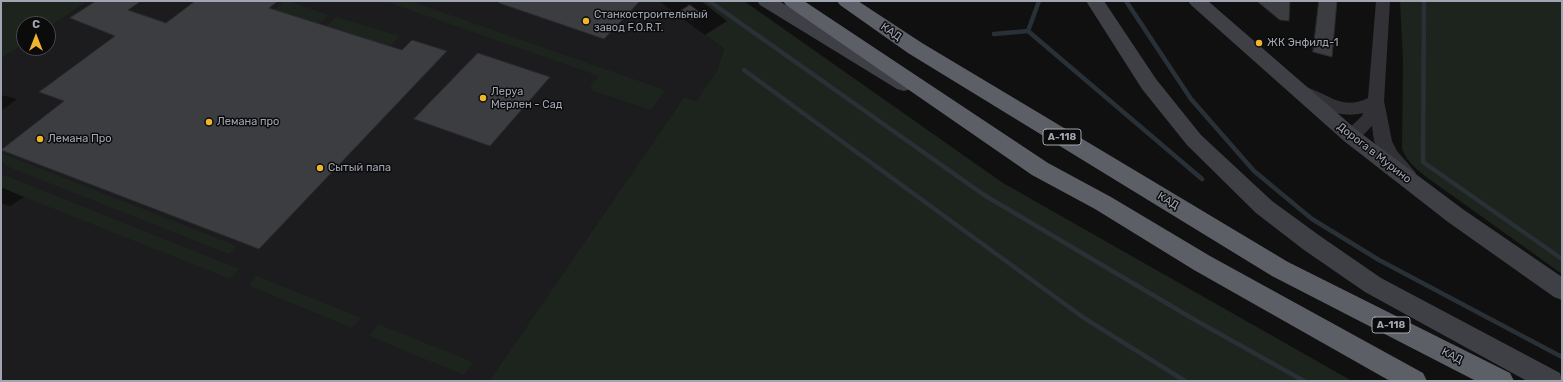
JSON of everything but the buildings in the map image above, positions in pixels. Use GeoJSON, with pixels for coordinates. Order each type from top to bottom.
{"type":"FeatureCollection","features":[{"type":"Feature","properties":{"kind":"highway"},"geometry":{"type":"LineString","coordinates":[[792,1],[1040,169],[1103,204],[1202,263],[1414,381]]}},
{"type":"Feature","properties":{"kind":"highway","name":"КАД"},"geometry":{"type":"LineString","coordinates":[[846,1],[914,48],[1280,269],[1501,381]]}},
{"type":"Feature","properties":{"kind":"main road"},"geometry":{"type":"LineString","coordinates":[[766,1],[827,39],[959,115]]}},
{"type":"Feature","properties":{"kind":"main road"},"geometry":{"type":"LineString","coordinates":[[1095,1],[1149,84],[1189,134],[1226,172],[1264,207],[1312,243],[1373,285],[1551,381]]}},
{"type":"Feature","properties":{"kind":"main road","name":"Дорога в Мурино"},"geometry":{"type":"LineString","coordinates":[[1197,1],[1351,136],[1433,199],[1514,258],[1562,290]]}},
{"type":"Feature","properties":{"kind":"street"},"geometry":{"type":"LineString","coordinates":[[1383,1],[1376,101],[1383,141],[1390,155],[1433,199]]}},
{"type":"Feature","properties":{"kind":"street"},"geometry":{"type":"LineString","coordinates":[[1295,88],[1324,103],[1341,109],[1356,110],[1376,101]]}},
{"type":"Feature","properties":{"kind":"street"},"geometry":{"type":"LineString","coordinates":[[1351,136],[1368,119],[1376,101]]}},
{"type":"Feature","properties":{"kind":"shaded area"},"geometry":{"type":"Polygon","coordinates":[[[1,1],[88,1],[56,23],[56,16],[16,16],[16,49],[1,59],[1,1]]]}},
{"type":"Feature","properties":{"kind":"shaded area"},"geometry":{"type":"Polygon","coordinates":[[[88,1],[659,1],[724,49],[717,70],[696,101],[684,97],[489,381],[1,381],[1,203],[10,206],[24,197],[1,187],[1,111],[17,99],[1,95],[1,59],[16,49],[16,56],[56,56],[56,23],[88,1]]]}},
{"type":"Feature","properties":{"kind":"shaded area"},"geometry":{"type":"Polygon","coordinates":[[[285,1],[329,15],[318,24],[274,10],[285,1]]]}},
{"type":"Feature","properties":{"kind":"shaded area"},"geometry":{"type":"Polygon","coordinates":[[[384,1],[410,1],[665,90],[651,110],[591,90],[591,86],[599,76],[384,1]]]}},
{"type":"Feature","properties":{"kind":"shaded area"},"geometry":{"type":"Polygon","coordinates":[[[701,1],[744,1],[1003,183],[1352,381],[489,381],[684,97],[696,101],[717,70],[724,49],[705,35],[727,21],[701,1]]]}},
{"type":"Feature","properties":{"kind":"shaded area"},"geometry":{"type":"Polygon","coordinates":[[[1400,1],[1562,1],[1562,274],[1425,176],[1413,166],[1404,154],[1402,149],[1403,60],[1400,1]]]}},
{"type":"Feature","properties":{"kind":"shaded area"},"geometry":{"type":"Polygon","coordinates":[[[337,17],[400,36],[390,46],[326,26],[337,17]]]}},
{"type":"Feature","properties":{"kind":"shaded area"},"geometry":{"type":"Polygon","coordinates":[[[1,153],[237,246],[229,254],[11,168],[1,161],[1,153]]]}},
{"type":"Feature","properties":{"kind":"shaded area"},"geometry":{"type":"Polygon","coordinates":[[[1,174],[239,269],[230,279],[24,197],[1,187],[1,174]]]}},
{"type":"Feature","properties":{"kind":"shaded area"},"geometry":{"type":"Polygon","coordinates":[[[257,276],[361,318],[352,328],[248,285],[257,276]]]}},
{"type":"Feature","properties":{"kind":"shaded area"},"geometry":{"type":"Polygon","coordinates":[[[378,324],[473,362],[464,375],[369,336],[378,324]]]}},
{"type":"Feature","properties":{"kind":"waterway"},"geometry":{"type":"LineString","coordinates":[[709,1],[984,195],[1195,320],[1304,381]]}},
{"type":"Feature","properties":{"kind":"waterway"},"geometry":{"type":"LineString","coordinates":[[1028,31],[1039,1]]}},
{"type":"Feature","properties":{"kind":"waterway"},"geometry":{"type":"LineString","coordinates":[[1126,1],[1191,99],[1254,171],[1312,219],[1379,260],[1562,357]]}},
{"type":"Feature","properties":{"kind":"waterway"},"geometry":{"type":"LineString","coordinates":[[1424,1],[1423,162],[1562,259]]}},
{"type":"Feature","properties":{"kind":"waterway"},"geometry":{"type":"LineString","coordinates":[[994,34],[1028,31]]}},
{"type":"Feature","properties":{"kind":"waterway"},"geometry":{"type":"LineString","coordinates":[[1028,31],[1202,179]]}},
{"type":"Feature","properties":{"kind":"waterway"},"geometry":{"type":"LineString","coordinates":[[744,70],[1084,318],[1185,381]]}},
{"type":"Feature","properties":{"kind":"place","name":"Станкостроительный завод F.O.R.T."},"geometry":{"type":"Point","coordinates":[586,21]}},
{"type":"Feature","properties":{"kind":"place","name":"ЖК Энфилд-1"},"geometry":{"type":"Point","coordinates":[1259,43]}},
{"type":"Feature","properties":{"kind":"place","name":"Леруа Мерлен - Сад"},"geometry":{"type":"Point","coordinates":[483,98]}},
{"type":"Feature","properties":{"kind":"place","name":"Лемана про"},"geometry":{"type":"Point","coordinates":[209,122]}},
{"type":"Feature","properties":{"kind":"place","name":"Лемана Про"},"geometry":{"type":"Point","coordinates":[40,139]}},
{"type":"Feature","properties":{"kind":"place","name":"Сытый папа"},"geometry":{"type":"Point","coordinates":[320,168]}}]}
